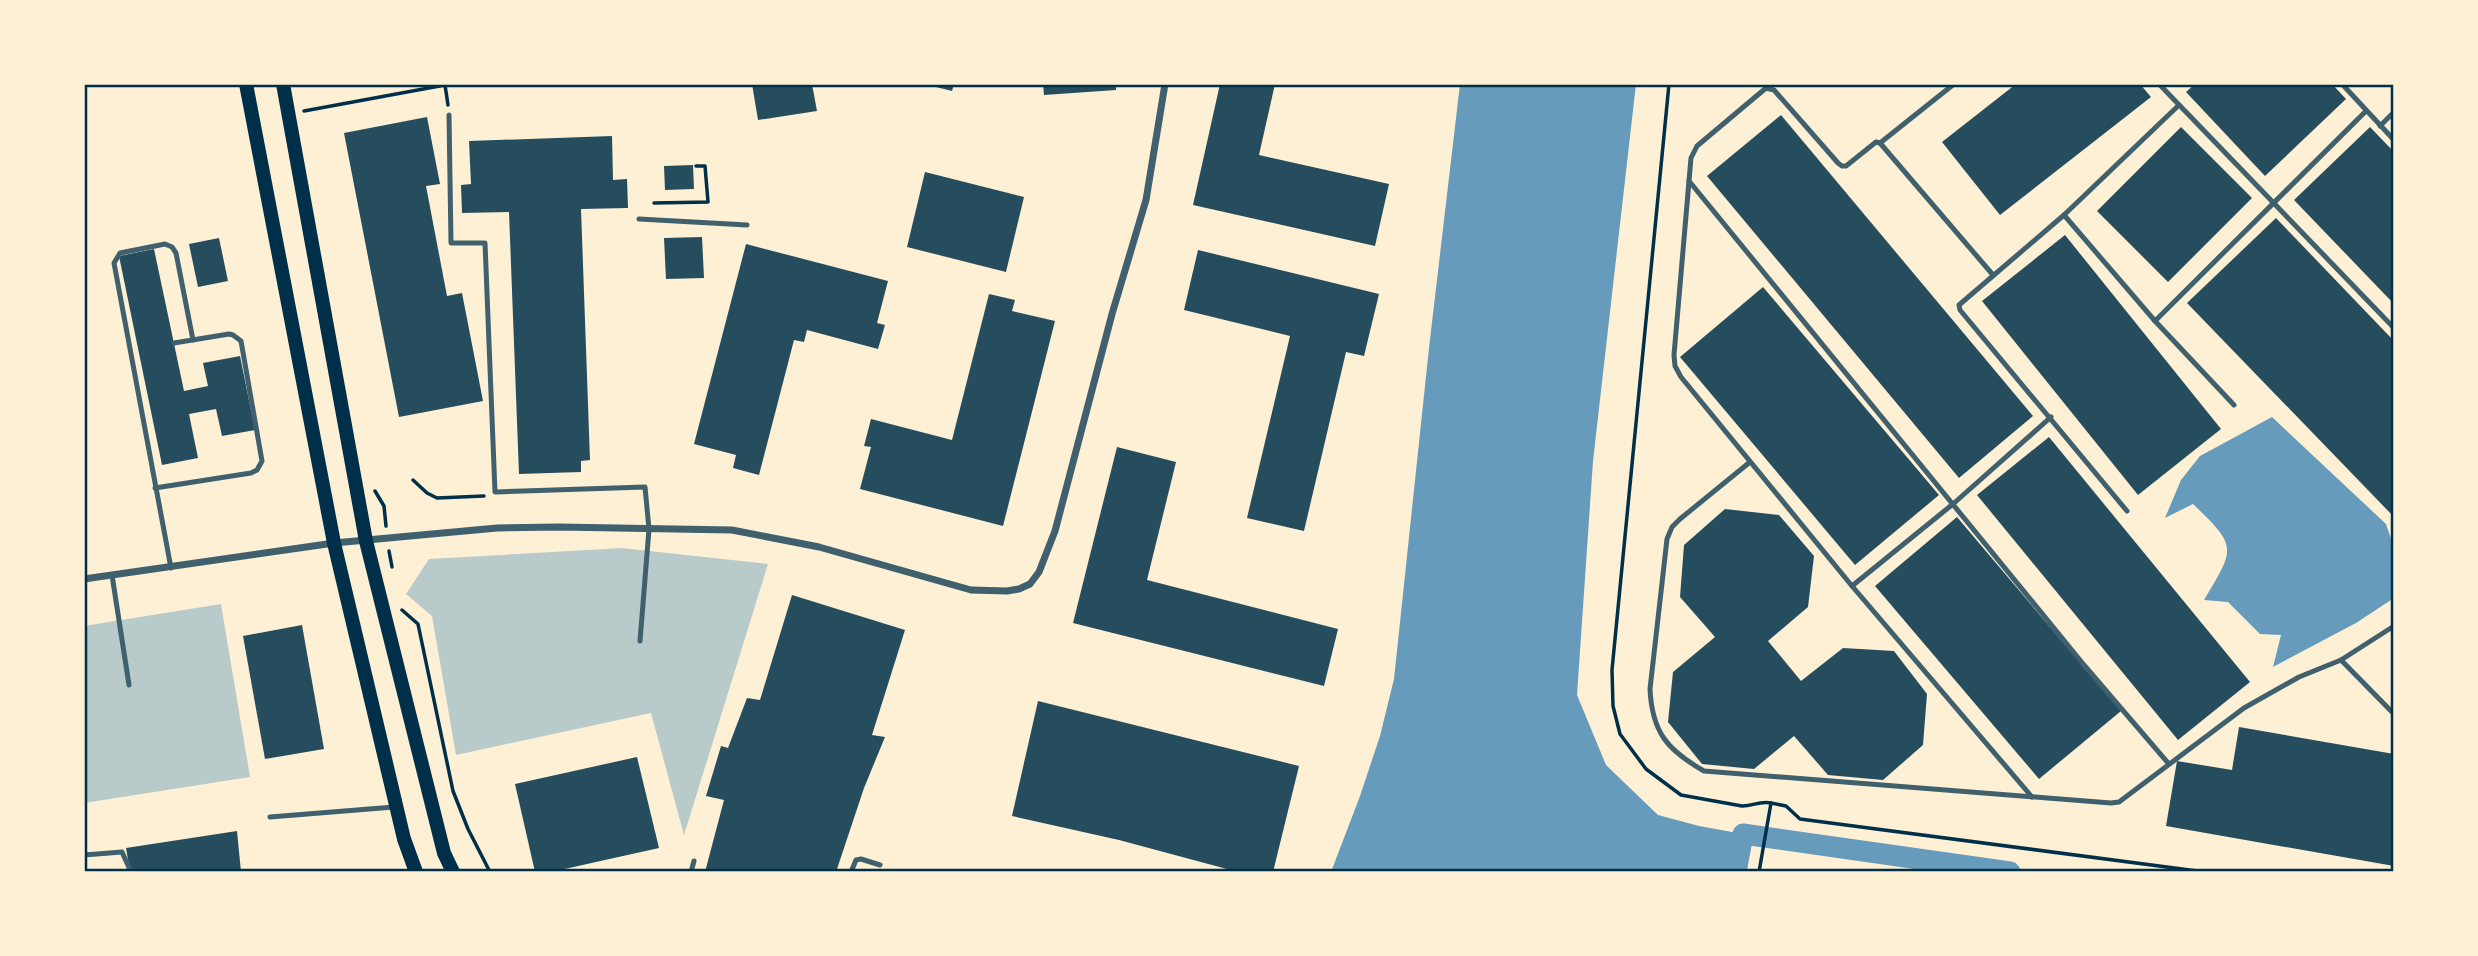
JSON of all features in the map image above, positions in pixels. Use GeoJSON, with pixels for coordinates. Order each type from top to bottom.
{"type":"FeatureCollection","features":[{"type":"Feature","properties":{"kind":"main road"},"geometry":{"type":"LineString","coordinates":[[246,84],[334,543],[404,839],[416,872]]}},
{"type":"Feature","properties":{"kind":"main road"},"geometry":{"type":"LineString","coordinates":[[284,84],[366,541],[444,853],[453,872]]}},
{"type":"Feature","properties":{"kind":"street"},"geometry":{"type":"LineString","coordinates":[[84,579],[334,543],[497,528],[732,530],[818,547],[971,590],[1007,592],[1030,584],[1045,559],[1055,531],[1111,314],[1146,200],[1165,84]]}},
{"type":"Feature","properties":{"kind":"lane"},"geometry":{"type":"LineString","coordinates":[[1954,84],[1880,143],[1876,142],[1842,166],[1774,90],[1766,88],[1697,146],[1691,158],[1675,366],[1681,377],[1852,586],[2032,797]]}},
{"type":"Feature","properties":{"kind":"lane"},"geometry":{"type":"LineString","coordinates":[[2342,84],[2394,140]]}},
{"type":"Feature","properties":{"kind":"lane"},"geometry":{"type":"LineString","coordinates":[[2162,85],[2394,328]]}},
{"type":"Feature","properties":{"kind":"lane"},"geometry":{"type":"LineString","coordinates":[[2127,511],[1959,307],[2064,215],[2179,105]]}},
{"type":"Feature","properties":{"kind":"lane"},"geometry":{"type":"LineString","coordinates":[[2155,321],[2366,111]]}},
{"type":"Feature","properties":{"kind":"lane"},"geometry":{"type":"LineString","coordinates":[[2380,126],[2394,113]]}},
{"type":"Feature","properties":{"kind":"lane"},"geometry":{"type":"LineString","coordinates":[[449,115],[451,243],[485,243],[495,492],[645,487],[649,529],[640,641]]}},
{"type":"Feature","properties":{"kind":"lane"},"geometry":{"type":"LineString","coordinates":[[1880,143],[1993,275]]}},
{"type":"Feature","properties":{"kind":"lane"},"geometry":{"type":"LineString","coordinates":[[1689,181],[2084,665],[2168,763]]}},
{"type":"Feature","properties":{"kind":"lane"},"geometry":{"type":"LineString","coordinates":[[2064,215],[2155,321],[2234,405]]}},
{"type":"Feature","properties":{"kind":"lane"},"geometry":{"type":"LineString","coordinates":[[639,219],[747,225]]}},
{"type":"Feature","properties":{"kind":"lane"},"geometry":{"type":"LineString","coordinates":[[171,568],[155,488],[135,351],[114,262],[123,251],[165,244],[174,249],[193,340]]}},
{"type":"Feature","properties":{"kind":"lane"},"geometry":{"type":"LineString","coordinates":[[155,488],[251,473],[257,470],[262,461],[241,341],[229,334],[174,344]]}},
{"type":"Feature","properties":{"kind":"lane"},"geometry":{"type":"LineString","coordinates":[[1852,586],[1953,504],[2051,417]]}},
{"type":"Feature","properties":{"kind":"lane"},"geometry":{"type":"LineString","coordinates":[[1750,462],[1680,519],[1672,527],[1667,539],[1650,689],[1651,713],[1663,738],[1681,758],[1704,771],[2119,802],[2244,708],[2299,677],[2341,660],[2394,626]]}},
{"type":"Feature","properties":{"kind":"lane"},"geometry":{"type":"LineString","coordinates":[[112,575],[129,685]]}},
{"type":"Feature","properties":{"kind":"lane"},"geometry":{"type":"LineString","coordinates":[[2341,660],[2394,714]]}},
{"type":"Feature","properties":{"kind":"lane"},"geometry":{"type":"LineString","coordinates":[[270,817],[397,807]]}},
{"type":"Feature","properties":{"kind":"lane"},"geometry":{"type":"LineString","coordinates":[[84,855],[122,852],[131,872]]}},
{"type":"Feature","properties":{"kind":"lane"},"geometry":{"type":"LineString","coordinates":[[851,872],[856,860],[880,865]]}},
{"type":"Feature","properties":{"kind":"lane"},"geometry":{"type":"LineString","coordinates":[[691,872],[694,861]]}},
{"type":"Feature","properties":{"kind":"path"},"geometry":{"type":"LineString","coordinates":[[1669,84],[1614,657],[1613,706],[1620,734],[1646,769],[1681,795],[1742,806],[1750,806],[1759,801],[1786,806],[1800,819],[2205,872]]}},
{"type":"Feature","properties":{"kind":"path"},"geometry":{"type":"LineString","coordinates":[[304,111],[445,86],[449,115]]}},
{"type":"Feature","properties":{"kind":"path"},"geometry":{"type":"LineString","coordinates":[[653,203],[708,202],[705,166],[696,166]]}},
{"type":"Feature","properties":{"kind":"path"},"geometry":{"type":"LineString","coordinates":[[413,480],[437,498],[495,495]]}},
{"type":"Feature","properties":{"kind":"path"},"geometry":{"type":"LineString","coordinates":[[395,605],[418,624],[453,790],[468,829],[490,872]]}},
{"type":"Feature","properties":{"kind":"path"},"geometry":{"type":"LineString","coordinates":[[1759,872],[1771,803]]}},
{"type":"Feature","properties":{"kind":"shaded area"},"geometry":{"type":"Polygon","coordinates":[[[622,548],[768,564],[684,835],[651,713],[456,755],[432,616],[406,594],[429,559],[622,548]]]}},
{"type":"Feature","properties":{"kind":"shaded area"},"geometry":{"type":"Polygon","coordinates":[[[221,604],[250,777],[84,803],[84,626],[221,604]]]}},
{"type":"Feature","properties":{"kind":"water"},"geometry":{"type":"Polygon","coordinates":[[[1460,84],[1636,84],[1593,461],[1577,695],[1606,765],[1658,815],[1743,834],[1736,872],[1331,872],[1380,736],[1394,679],[1460,84]]]}},
{"type":"Feature","properties":{"kind":"water"},"geometry":{"type":"Polygon","coordinates":[[[2272,417],[2386,524],[2394,548],[2394,598],[2356,623],[2273,667],[2281,635],[2260,634],[2228,602],[2204,600],[2226,558],[2227,549],[2218,530],[2193,504],[2165,518],[2181,480],[2200,456],[2272,417]]]}},
{"type":"Feature","properties":{"kind":"building"},"geometry":{"type":"Polygon","coordinates":[[[752,84],[812,84],[817,111],[758,120],[752,84]]]}},
{"type":"Feature","properties":{"kind":"building"},"geometry":{"type":"Polygon","coordinates":[[[924,84],[954,84],[952,91],[924,84]]]}},
{"type":"Feature","properties":{"kind":"building"},"geometry":{"type":"Polygon","coordinates":[[[1043,84],[1116,84],[1116,90],[1044,95],[1043,84]]]}},
{"type":"Feature","properties":{"kind":"building"},"geometry":{"type":"Polygon","coordinates":[[[1220,84],[1275,84],[1259,155],[1389,184],[1375,246],[1193,205],[1220,84]]]}},
{"type":"Feature","properties":{"kind":"building"},"geometry":{"type":"Polygon","coordinates":[[[2016,84],[2140,84],[2151,97],[2000,215],[1942,142],[2016,84]]]}},
{"type":"Feature","properties":{"kind":"building"},"geometry":{"type":"Polygon","coordinates":[[[2195,84],[2332,84],[2346,99],[2265,176],[2186,92],[2195,84]]]}},
{"type":"Feature","properties":{"kind":"building"},"geometry":{"type":"Polygon","coordinates":[[[1781,115],[2033,416],[1959,478],[1707,176],[1781,115]]]}},
{"type":"Feature","properties":{"kind":"building"},"geometry":{"type":"Polygon","coordinates":[[[427,117],[440,184],[426,186],[447,296],[462,293],[483,401],[399,417],[344,133],[427,117]]]}},
{"type":"Feature","properties":{"kind":"building"},"geometry":{"type":"Polygon","coordinates":[[[2181,127],[2252,198],[2168,282],[2097,211],[2181,127]]]}},
{"type":"Feature","properties":{"kind":"building"},"geometry":{"type":"Polygon","coordinates":[[[2370,127],[2394,152],[2394,304],[2294,200],[2370,127]]]}},
{"type":"Feature","properties":{"kind":"building"},"geometry":{"type":"Polygon","coordinates":[[[612,136],[613,180],[627,179],[628,208],[581,209],[590,460],[581,461],[581,472],[519,474],[509,212],[462,213],[461,185],[471,184],[469,141],[612,136]]]}},
{"type":"Feature","properties":{"kind":"building"},"geometry":{"type":"Polygon","coordinates":[[[693,165],[694,189],[665,190],[664,166],[693,165]]]}},
{"type":"Feature","properties":{"kind":"building"},"geometry":{"type":"Polygon","coordinates":[[[925,172],[1024,197],[1006,272],[907,247],[925,172]]]}},
{"type":"Feature","properties":{"kind":"building"},"geometry":{"type":"Polygon","coordinates":[[[2276,218],[2394,341],[2394,517],[2187,303],[2276,218]]]}},
{"type":"Feature","properties":{"kind":"building"},"geometry":{"type":"Polygon","coordinates":[[[2065,235],[2221,429],[2138,495],[1982,301],[2065,235]]]}},
{"type":"Feature","properties":{"kind":"building"},"geometry":{"type":"Polygon","coordinates":[[[702,237],[704,278],[666,279],[664,238],[702,237]]]}},
{"type":"Feature","properties":{"kind":"building"},"geometry":{"type":"Polygon","coordinates":[[[219,238],[228,281],[198,287],[189,244],[219,238]]]}},
{"type":"Feature","properties":{"kind":"building"},"geometry":{"type":"Polygon","coordinates":[[[746,244],[888,281],[877,323],[885,325],[878,349],[807,330],[804,342],[794,340],[759,475],[733,468],[736,455],[694,444],[746,244]]]}},
{"type":"Feature","properties":{"kind":"building"},"geometry":{"type":"Polygon","coordinates":[[[154,249],[184,391],[208,386],[203,363],[240,356],[255,430],[222,436],[216,409],[189,414],[198,458],[162,465],[119,256],[154,249]]]}},
{"type":"Feature","properties":{"kind":"building"},"geometry":{"type":"Polygon","coordinates":[[[1198,250],[1379,294],[1364,356],[1346,352],[1304,531],[1247,518],[1290,336],[1184,310],[1198,250]]]}},
{"type":"Feature","properties":{"kind":"building"},"geometry":{"type":"Polygon","coordinates":[[[1763,287],[1939,495],[1855,565],[1680,357],[1763,287]]]}},
{"type":"Feature","properties":{"kind":"building"},"geometry":{"type":"Polygon","coordinates":[[[989,294],[1015,300],[1012,311],[1055,321],[1003,526],[860,489],[871,447],[864,446],[871,419],[952,440],[989,294]]]}},
{"type":"Feature","properties":{"kind":"building"},"geometry":{"type":"Polygon","coordinates":[[[2049,437],[2250,682],[2178,740],[1977,495],[2049,437]]]}},
{"type":"Feature","properties":{"kind":"building"},"geometry":{"type":"Polygon","coordinates":[[[1117,447],[1176,462],[1147,580],[1338,629],[1324,686],[1073,623],[1117,447]]]}},
{"type":"Feature","properties":{"kind":"building"},"geometry":{"type":"Polygon","coordinates":[[[1725,509],[1779,515],[1814,556],[1808,607],[1768,641],[1801,681],[1843,648],[1894,651],[1927,694],[1923,745],[1883,780],[1828,775],[1794,736],[1754,769],[1702,764],[1668,722],[1673,672],[1715,637],[1680,597],[1684,545],[1725,509]]]}},
{"type":"Feature","properties":{"kind":"building"},"geometry":{"type":"Polygon","coordinates":[[[1957,517],[2121,711],[2039,779],[1875,586],[1957,517]]]}},
{"type":"Feature","properties":{"kind":"building"},"geometry":{"type":"Polygon","coordinates":[[[792,595],[905,630],[872,735],[885,737],[864,788],[836,872],[705,872],[724,800],[706,796],[721,746],[728,748],[747,698],[760,700],[792,595]]]}},
{"type":"Feature","properties":{"kind":"building"},"geometry":{"type":"Polygon","coordinates":[[[302,625],[324,749],[265,759],[243,636],[302,625]]]}},
{"type":"Feature","properties":{"kind":"building"},"geometry":{"type":"Polygon","coordinates":[[[1038,701],[1299,766],[1273,872],[1238,872],[1119,840],[1012,816],[1038,701]]]}},
{"type":"Feature","properties":{"kind":"building"},"geometry":{"type":"Polygon","coordinates":[[[2239,727],[2394,754],[2394,866],[2166,826],[2177,761],[2232,770],[2239,727]]]}},
{"type":"Feature","properties":{"kind":"building"},"geometry":{"type":"Polygon","coordinates":[[[637,757],[659,848],[551,872],[535,872],[515,784],[637,757]]]}},
{"type":"Feature","properties":{"kind":"building"},"geometry":{"type":"Polygon","coordinates":[[[237,831],[241,872],[130,872],[126,848],[237,831]]]}},
{"type":"Feature","properties":{"kind":"waterway"},"geometry":{"type":"LineString","coordinates":[[1736,872],[1743,834],[2010,872]]}}]}
